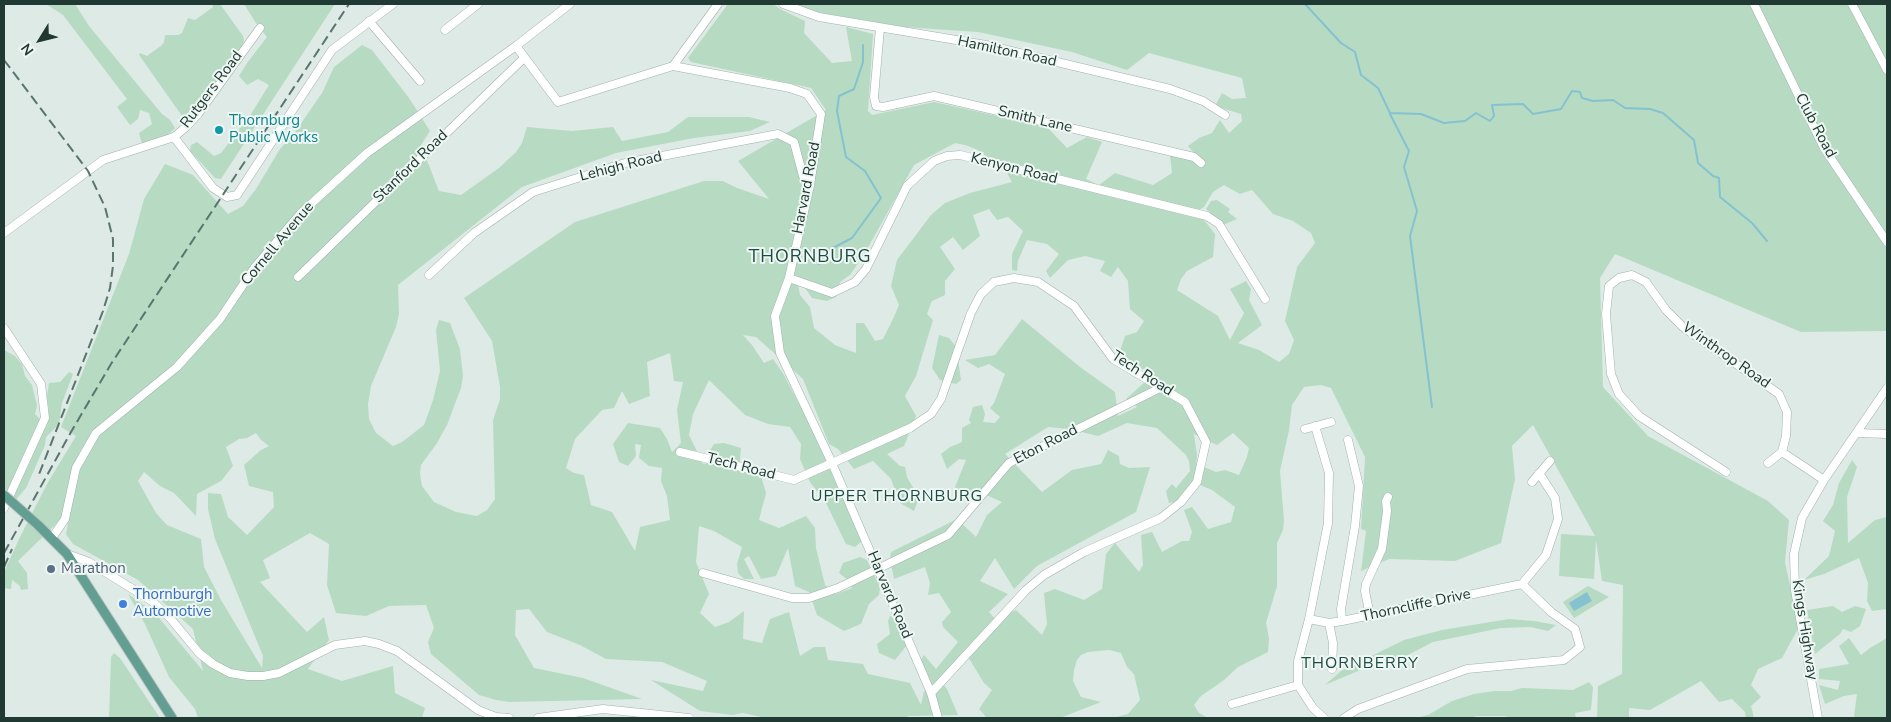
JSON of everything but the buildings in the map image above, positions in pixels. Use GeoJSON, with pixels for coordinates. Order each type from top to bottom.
{"type":"FeatureCollection","features":[{"type":"Feature","properties":{"kind":"main road"},"geometry":{"type":"LineString","coordinates":[[4,495],[67,554],[172,718]]}},
{"type":"Feature","properties":{"kind":"street"},"geometry":{"type":"LineString","coordinates":[[174,137],[213,188],[227,196],[237,195],[332,50],[393,4]]}},
{"type":"Feature","properties":{"kind":"street"},"geometry":{"type":"LineString","coordinates":[[445,30],[478,4]]}},
{"type":"Feature","properties":{"kind":"street","name":"Cornell Avenue"},"geometry":{"type":"LineString","coordinates":[[52,538],[65,519],[76,468],[96,433],[177,366],[220,319],[255,266],[301,213],[366,153],[516,46],[570,4]]}},
{"type":"Feature","properties":{"kind":"street"},"geometry":{"type":"LineString","coordinates":[[673,66],[718,4]]}},
{"type":"Feature","properties":{"kind":"street","name":"Hamilton Road"},"geometry":{"type":"LineString","coordinates":[[783,4],[819,17],[986,45],[1170,89],[1203,100],[1225,115]]}},
{"type":"Feature","properties":{"kind":"street","name":"Club Road"},"geometry":{"type":"LineString","coordinates":[[1754,4],[1824,148],[1887,242]]}},
{"type":"Feature","properties":{"kind":"street"},"geometry":{"type":"LineString","coordinates":[[1852,4],[1887,70]]}},
{"type":"Feature","properties":{"kind":"street"},"geometry":{"type":"LineString","coordinates":[[369,21],[420,81]]}},
{"type":"Feature","properties":{"kind":"street","name":"Rutgers Road"},"geometry":{"type":"LineString","coordinates":[[4,233],[103,160],[174,137],[186,128],[260,28]]}},
{"type":"Feature","properties":{"kind":"street","name":"Smith Lane"},"geometry":{"type":"LineString","coordinates":[[880,28],[874,97],[876,106],[880,108],[934,96],[1194,157],[1201,163]]}},
{"type":"Feature","properties":{"kind":"street"},"geometry":{"type":"LineString","coordinates":[[516,46],[524,58]]}},
{"type":"Feature","properties":{"kind":"street","name":"Harvard Road"},"geometry":{"type":"LineString","coordinates":[[524,58],[558,102],[673,66],[790,88],[808,94],[821,114],[810,185],[788,278],[775,316],[780,353],[832,463],[931,693],[938,718]]}},
{"type":"Feature","properties":{"kind":"street","name":"Stanford Road"},"geometry":{"type":"LineString","coordinates":[[298,277],[524,58]]}},
{"type":"Feature","properties":{"kind":"street","name":"Lehigh Road"},"geometry":{"type":"LineString","coordinates":[[430,275],[474,233],[533,192],[625,163],[778,134],[794,142],[804,176],[810,185]]}},
{"type":"Feature","properties":{"kind":"street","name":"Kenyon Road"},"geometry":{"type":"LineString","coordinates":[[788,278],[832,293],[855,282],[866,269],[908,186],[934,161],[947,156],[960,155],[1207,216],[1219,224],[1265,299]]}},
{"type":"Feature","properties":{"kind":"street"},"geometry":{"type":"LineString","coordinates":[[1887,235],[1887,242]]}},
{"type":"Feature","properties":{"kind":"street","name":"Winthrop Road"},"geometry":{"type":"LineString","coordinates":[[1726,472],[1639,416],[1619,394],[1611,374],[1606,314],[1609,286],[1619,278],[1632,275],[1646,282],[1666,310],[1683,327],[1779,394],[1787,412],[1786,436],[1782,452]]}},
{"type":"Feature","properties":{"kind":"street","name":"Tech Road"},"geometry":{"type":"LineString","coordinates":[[680,452],[794,480],[910,428],[930,414],[941,399],[971,313],[981,294],[994,282],[1014,278],[1038,282],[1074,306],[1112,359],[1185,402],[1206,442],[1196,482],[1181,502],[1161,518],[1084,552],[1044,575],[1026,590],[931,693]]}},
{"type":"Feature","properties":{"kind":"street"},"geometry":{"type":"LineString","coordinates":[[4,328],[41,384],[45,418],[4,508]]}},
{"type":"Feature","properties":{"kind":"street","name":"Eton Road"},"geometry":{"type":"LineString","coordinates":[[703,573],[792,598],[809,598],[838,588],[948,535],[1009,464],[1160,388]]}},
{"type":"Feature","properties":{"kind":"street","name":"Kings Highway"},"geometry":{"type":"LineString","coordinates":[[1818,718],[1795,590],[1794,554],[1802,518],[1824,480],[1887,388]]}},
{"type":"Feature","properties":{"kind":"street"},"geometry":{"type":"LineString","coordinates":[[1305,429],[1331,422]]}},
{"type":"Feature","properties":{"kind":"street"},"geometry":{"type":"LineString","coordinates":[[1315,426],[1329,473],[1328,522],[1310,619],[1298,662],[1298,685],[1313,708],[1324,718]]}},
{"type":"Feature","properties":{"kind":"street"},"geometry":{"type":"LineString","coordinates":[[1857,433],[1887,434]]}},
{"type":"Feature","properties":{"kind":"street"},"geometry":{"type":"LineString","coordinates":[[1342,621],[1341,610],[1355,526],[1359,486],[1348,440]]}},
{"type":"Feature","properties":{"kind":"street"},"geometry":{"type":"LineString","coordinates":[[1768,462],[1782,452],[1824,480]]}},
{"type":"Feature","properties":{"kind":"street"},"geometry":{"type":"LineString","coordinates":[[1532,482],[1550,461]]}},
{"type":"Feature","properties":{"kind":"street"},"geometry":{"type":"LineString","coordinates":[[1344,718],[1358,709],[1468,668],[1564,660],[1580,647],[1575,630],[1522,584],[1546,555],[1558,519],[1554,498],[1539,473]]}},
{"type":"Feature","properties":{"kind":"street"},"geometry":{"type":"LineString","coordinates":[[1370,616],[1365,591],[1366,584],[1382,549],[1387,511],[1386,501],[1388,497]]}},
{"type":"Feature","properties":{"kind":"street"},"geometry":{"type":"LineString","coordinates":[[67,554],[89,562],[152,601],[170,618],[199,653],[213,664],[230,672],[248,676],[279,673],[335,645],[365,641],[379,644],[397,652],[478,710],[496,717],[509,718]]}},
{"type":"Feature","properties":{"kind":"street","name":"Thorncliffe Drive"},"geometry":{"type":"LineString","coordinates":[[1310,619],[1329,623],[1342,621],[1522,584]]}},
{"type":"Feature","properties":{"kind":"street"},"geometry":{"type":"LineString","coordinates":[[1329,623],[1333,643],[1332,669]]}},
{"type":"Feature","properties":{"kind":"street"},"geometry":{"type":"LineString","coordinates":[[1232,704],[1298,685]]}},
{"type":"Feature","properties":{"kind":"street"},"geometry":{"type":"LineString","coordinates":[[538,718],[603,709],[689,718]]}},
{"type":"Feature","properties":{"kind":"green space"},"geometry":{"type":"Polygon","coordinates":[[[46,4],[75,4],[89,26],[162,114],[170,120],[175,128],[168,135],[142,144],[139,133],[152,124],[149,113],[140,110],[138,119],[130,125],[117,107],[127,99],[63,15],[46,4]]]}},
{"type":"Feature","properties":{"kind":"green space"},"geometry":{"type":"Polygon","coordinates":[[[212,4],[220,4],[243,36],[244,41],[242,47],[191,118],[188,118],[182,116],[139,55],[140,53],[147,56],[162,45],[165,35],[178,35],[182,33],[188,18],[195,20],[213,7],[212,4]]]}},
{"type":"Feature","properties":{"kind":"green space"},"geometry":{"type":"Polygon","coordinates":[[[244,4],[335,4],[221,179],[215,178],[190,151],[191,145],[197,142],[214,156],[221,153],[251,114],[269,85],[258,79],[247,85],[239,76],[267,37],[244,4]]]}},
{"type":"Feature","properties":{"kind":"green space"},"geometry":{"type":"Polygon","coordinates":[[[728,4],[773,4],[805,21],[804,33],[832,63],[852,61],[846,27],[873,34],[868,111],[872,115],[934,102],[1047,127],[1067,148],[1087,137],[1102,142],[1086,179],[1099,185],[1115,173],[1153,185],[1172,173],[1170,155],[1184,159],[1198,158],[1188,146],[1199,138],[1212,133],[1220,120],[1229,133],[1242,121],[1241,114],[1215,106],[1222,93],[1232,99],[1246,98],[1242,78],[1149,53],[1127,70],[1072,52],[978,32],[904,27],[811,11],[796,4],[1887,4],[1887,331],[1801,332],[1615,254],[1600,278],[1603,387],[1648,436],[1768,501],[1789,520],[1785,562],[1799,627],[1782,658],[1758,669],[1751,685],[1761,697],[1751,706],[1754,718],[1746,718],[1745,712],[1732,699],[1719,702],[1701,681],[1650,710],[1629,708],[1629,718],[1597,718],[1598,686],[1622,674],[1623,585],[1602,581],[1596,540],[1594,579],[1559,576],[1561,534],[1595,536],[1533,425],[1512,446],[1515,479],[1501,543],[1455,561],[1389,559],[1361,571],[1366,531],[1361,529],[1365,457],[1331,388],[1321,385],[1304,387],[1292,405],[1289,430],[1280,471],[1284,521],[1283,530],[1277,543],[1277,586],[1266,623],[1269,639],[1268,652],[1238,667],[1224,680],[1201,696],[1194,705],[1199,713],[1206,717],[1219,718],[1112,718],[1128,714],[1140,700],[1134,674],[1127,667],[1121,653],[1109,650],[1088,652],[1081,655],[1077,660],[1074,670],[1073,681],[1081,697],[1101,702],[1060,718],[986,717],[979,709],[992,690],[984,683],[965,652],[940,680],[947,689],[958,715],[907,716],[909,718],[766,718],[743,713],[732,715],[700,711],[651,680],[703,691],[707,681],[662,662],[606,659],[580,645],[547,632],[529,609],[516,610],[515,635],[534,668],[583,678],[642,699],[509,702],[496,700],[479,695],[431,654],[428,642],[434,628],[426,605],[389,606],[366,616],[336,613],[327,585],[329,544],[310,533],[263,560],[270,578],[260,582],[307,632],[324,617],[329,640],[308,669],[342,681],[393,666],[395,693],[425,708],[422,718],[198,718],[195,709],[169,677],[145,624],[128,594],[155,613],[203,671],[193,629],[138,580],[73,544],[66,534],[70,513],[18,561],[27,573],[28,589],[21,590],[20,586],[12,580],[11,589],[4,588],[4,572],[20,537],[47,484],[76,436],[61,427],[129,254],[144,199],[165,164],[193,175],[228,214],[243,206],[256,189],[280,149],[293,135],[322,93],[334,67],[362,45],[372,50],[409,98],[430,131],[421,145],[439,191],[461,195],[499,168],[516,152],[522,143],[527,127],[572,131],[613,127],[622,141],[668,132],[688,117],[749,117],[770,122],[750,131],[694,138],[616,153],[522,187],[398,285],[399,314],[396,327],[371,386],[368,404],[369,419],[376,433],[393,446],[402,442],[424,425],[433,400],[440,371],[436,330],[439,320],[450,323],[460,349],[463,376],[461,388],[447,425],[421,465],[420,474],[422,486],[434,502],[456,512],[477,516],[487,510],[495,499],[493,420],[500,399],[500,387],[492,341],[464,298],[575,222],[704,181],[723,181],[769,199],[738,161],[826,110],[811,88],[691,62],[688,58],[728,4]],[[955,143],[914,165],[865,253],[850,275],[840,282],[836,297],[827,301],[812,298],[796,275],[800,295],[810,307],[814,328],[835,345],[856,353],[856,323],[864,323],[875,341],[883,339],[899,305],[891,286],[897,260],[931,215],[945,203],[970,193],[1012,182],[1007,173],[978,150],[955,143]],[[1224,185],[1213,192],[1204,207],[1197,211],[1215,234],[1213,257],[1187,271],[1181,279],[1177,290],[1218,316],[1230,340],[1244,313],[1230,289],[1246,281],[1251,289],[1249,300],[1262,325],[1238,343],[1259,350],[1279,362],[1289,354],[1294,340],[1285,321],[1297,267],[1315,243],[1311,233],[1293,221],[1273,214],[1252,190],[1240,194],[1224,185]],[[989,209],[973,215],[980,236],[963,250],[953,237],[940,247],[955,269],[945,281],[945,295],[932,301],[927,314],[933,320],[916,376],[905,396],[916,416],[904,446],[887,454],[900,466],[905,467],[907,477],[919,498],[914,511],[900,503],[891,479],[873,461],[854,469],[838,449],[829,444],[803,379],[756,337],[743,335],[764,363],[773,359],[784,375],[809,423],[862,541],[855,547],[846,544],[826,503],[810,482],[800,459],[801,444],[790,427],[768,424],[745,415],[709,380],[693,414],[689,435],[703,464],[709,463],[706,456],[714,444],[724,443],[741,448],[739,470],[761,476],[766,493],[759,520],[779,528],[806,516],[815,528],[816,548],[825,585],[836,594],[852,588],[848,580],[839,573],[843,563],[860,557],[867,560],[880,587],[879,595],[869,604],[861,624],[844,631],[817,615],[809,592],[795,586],[788,548],[776,576],[761,579],[749,556],[744,559],[754,579],[744,579],[738,573],[737,564],[742,547],[714,531],[699,526],[696,562],[709,594],[700,613],[715,627],[729,622],[744,611],[743,639],[762,643],[770,619],[789,612],[800,656],[814,647],[825,647],[828,660],[863,664],[868,674],[910,683],[921,705],[924,691],[931,690],[921,660],[924,655],[936,669],[958,642],[943,627],[942,622],[951,612],[939,593],[928,595],[930,583],[925,567],[894,579],[890,559],[891,552],[957,519],[976,537],[987,515],[1002,502],[986,495],[968,500],[955,487],[966,460],[959,459],[947,469],[941,454],[950,447],[962,442],[962,428],[971,423],[969,420],[973,407],[982,405],[985,414],[983,422],[995,423],[1000,417],[990,408],[994,403],[1005,374],[989,364],[978,368],[965,360],[995,355],[1022,319],[1080,367],[1115,392],[1118,416],[1137,407],[1126,399],[1155,373],[1137,367],[1120,351],[1125,336],[1137,332],[1144,321],[1130,309],[1128,281],[1118,267],[1111,277],[1100,271],[1105,261],[1085,256],[1068,260],[1050,278],[1046,271],[1059,254],[1047,244],[1027,240],[1018,261],[1017,271],[1012,270],[1012,254],[1023,231],[1008,217],[997,220],[989,209]],[[670,353],[647,362],[650,396],[629,404],[622,391],[614,408],[602,410],[575,439],[566,468],[574,473],[584,475],[591,505],[612,512],[635,551],[640,527],[670,520],[667,496],[661,481],[662,468],[649,466],[639,458],[641,445],[635,444],[636,456],[628,466],[619,462],[613,444],[628,423],[660,428],[672,452],[681,443],[677,410],[683,382],[674,381],[670,353]],[[1127,423],[1098,436],[1069,429],[1048,427],[1005,454],[1042,492],[1072,470],[1101,464],[1108,450],[1119,456],[1120,464],[1129,468],[1150,467],[1136,512],[1037,566],[1014,589],[995,558],[980,581],[1008,594],[989,612],[995,619],[1016,610],[1042,635],[1047,624],[1044,593],[1055,589],[1084,600],[1102,589],[1106,554],[1115,543],[1139,572],[1143,565],[1141,535],[1152,532],[1162,552],[1182,541],[1189,541],[1192,532],[1184,510],[1192,507],[1208,529],[1231,522],[1235,507],[1212,490],[1200,485],[1204,467],[1216,472],[1225,470],[1239,475],[1249,448],[1233,433],[1217,445],[1194,434],[1197,455],[1195,480],[1179,501],[1169,503],[1166,491],[1172,484],[1176,488],[1190,471],[1189,461],[1186,455],[1157,428],[1127,423]],[[256,433],[247,438],[239,439],[226,447],[233,466],[221,481],[197,494],[196,516],[174,493],[160,486],[144,472],[138,481],[156,513],[167,525],[201,539],[204,567],[221,600],[262,668],[263,656],[215,539],[208,509],[208,493],[221,494],[228,517],[247,535],[274,507],[273,492],[249,486],[244,465],[261,450],[269,446],[256,433]]]}},
{"type":"Feature","properties":{"kind":"green space"},"geometry":{"type":"Polygon","coordinates":[[[1217,200],[1230,209],[1228,212],[1237,219],[1223,225],[1206,209],[1211,201],[1217,200]]]}},
{"type":"Feature","properties":{"kind":"green space"},"geometry":{"type":"Polygon","coordinates":[[[939,335],[949,338],[956,347],[961,380],[956,384],[940,380],[932,368],[939,335]]]}},
{"type":"Feature","properties":{"kind":"green space"},"geometry":{"type":"Polygon","coordinates":[[[4,350],[15,356],[22,364],[25,376],[32,385],[37,406],[35,414],[43,422],[48,418],[49,413],[47,396],[49,383],[60,382],[69,372],[73,374],[62,403],[59,424],[46,437],[45,445],[26,488],[4,513],[4,350]]]}},
{"type":"Feature","properties":{"kind":"green space"},"geometry":{"type":"Polygon","coordinates":[[[1852,460],[1857,467],[1847,497],[1848,543],[1875,520],[1887,517],[1887,609],[1872,611],[1867,601],[1868,583],[1859,558],[1824,574],[1804,580],[1829,556],[1835,531],[1823,521],[1833,505],[1839,483],[1852,460]]]}},
{"type":"Feature","properties":{"kind":"green space"},"geometry":{"type":"Polygon","coordinates":[[[1588,586],[1609,597],[1574,618],[1563,602],[1588,586]]]}},
{"type":"Feature","properties":{"kind":"green space"},"geometry":{"type":"Polygon","coordinates":[[[1833,606],[1842,612],[1855,606],[1866,609],[1860,626],[1851,632],[1843,629],[1840,634],[1815,654],[1807,610],[1833,606]]]}},
{"type":"Feature","properties":{"kind":"green space"},"geometry":{"type":"Polygon","coordinates":[[[890,616],[896,617],[907,645],[895,660],[879,653],[877,644],[890,634],[888,621],[890,616]]]}},
{"type":"Feature","properties":{"kind":"green space"},"geometry":{"type":"Polygon","coordinates":[[[1509,619],[1556,625],[1548,631],[1530,627],[1501,628],[1433,642],[1408,655],[1372,665],[1325,685],[1341,671],[1404,640],[1442,630],[1509,619]]]}},
{"type":"Feature","properties":{"kind":"green space"},"geometry":{"type":"Polygon","coordinates":[[[1849,638],[1861,655],[1887,638],[1887,718],[1856,718],[1854,716],[1857,694],[1844,696],[1825,704],[1819,685],[1838,690],[1840,681],[1819,679],[1819,669],[1849,664],[1839,646],[1849,638]]]}},
{"type":"Feature","properties":{"kind":"green space"},"geometry":{"type":"Polygon","coordinates":[[[114,653],[120,658],[160,718],[109,718],[111,657],[114,653]]]}},
{"type":"Feature","properties":{"kind":"green space"},"geometry":{"type":"Polygon","coordinates":[[[1589,682],[1593,687],[1591,710],[1575,713],[1576,718],[1476,716],[1471,718],[1417,718],[1428,715],[1452,701],[1474,694],[1511,691],[1522,688],[1573,690],[1589,682]]]}},
{"type":"Feature","properties":{"kind":"water"},"geometry":{"type":"Polygon","coordinates":[[[1587,592],[1592,601],[1574,611],[1569,603],[1587,592]]]}},
{"type":"Feature","properties":{"kind":"waterway"},"geometry":{"type":"LineString","coordinates":[[1305,4],[1341,43],[1355,52],[1361,75],[1378,88],[1390,113],[1421,114],[1444,123],[1465,121],[1476,113],[1490,121],[1494,116],[1492,105],[1523,104],[1533,114],[1561,109],[1572,91],[1580,92],[1582,98],[1593,101],[1613,100],[1625,108],[1650,109],[1663,113],[1694,140],[1698,163],[1713,176],[1719,178],[1720,197],[1752,223],[1767,241]]}},
{"type":"Feature","properties":{"kind":"waterway"},"geometry":{"type":"LineString","coordinates":[[819,264],[829,250],[852,238],[881,198],[865,171],[846,157],[837,111],[839,96],[854,89],[863,62],[863,45]]}},
{"type":"Feature","properties":{"kind":"waterway"},"geometry":{"type":"LineString","coordinates":[[1390,114],[1409,151],[1404,167],[1417,211],[1410,236],[1432,407]]}},
{"type":"Feature","properties":{"kind":"railway"},"geometry":{"type":"LineString","coordinates":[[4,553],[111,364],[349,4]]}},
{"type":"Feature","properties":{"kind":"railway"},"geometry":{"type":"LineString","coordinates":[[4,60],[88,171],[105,207],[113,239],[113,266],[110,288],[103,311],[38,477]]}},
{"type":"Feature","properties":{"kind":"railway"},"geometry":{"type":"LineString","coordinates":[[4,567],[12,549]]}},
{"type":"Feature","properties":{"kind":"place","name":"Thornburg Public Works"},"geometry":{"type":"Point","coordinates":[219,130]}},
{"type":"Feature","properties":{"kind":"place","name":"Marathon"},"geometry":{"type":"Point","coordinates":[51,569]}},
{"type":"Feature","properties":{"kind":"place","name":"Thornburgh Automotive"},"geometry":{"type":"Point","coordinates":[123,604]}},
{"type":"Feature","properties":{"kind":"district","name":"THORNBURG"},"geometry":{"type":"Point","coordinates":[810,258]}},
{"type":"Feature","properties":{"kind":"district","name":"UPPER THORNBURG"},"geometry":{"type":"Point","coordinates":[897,497]}},
{"type":"Feature","properties":{"kind":"district","name":"THORNBERRY"},"geometry":{"type":"Point","coordinates":[1360,664]}}]}
